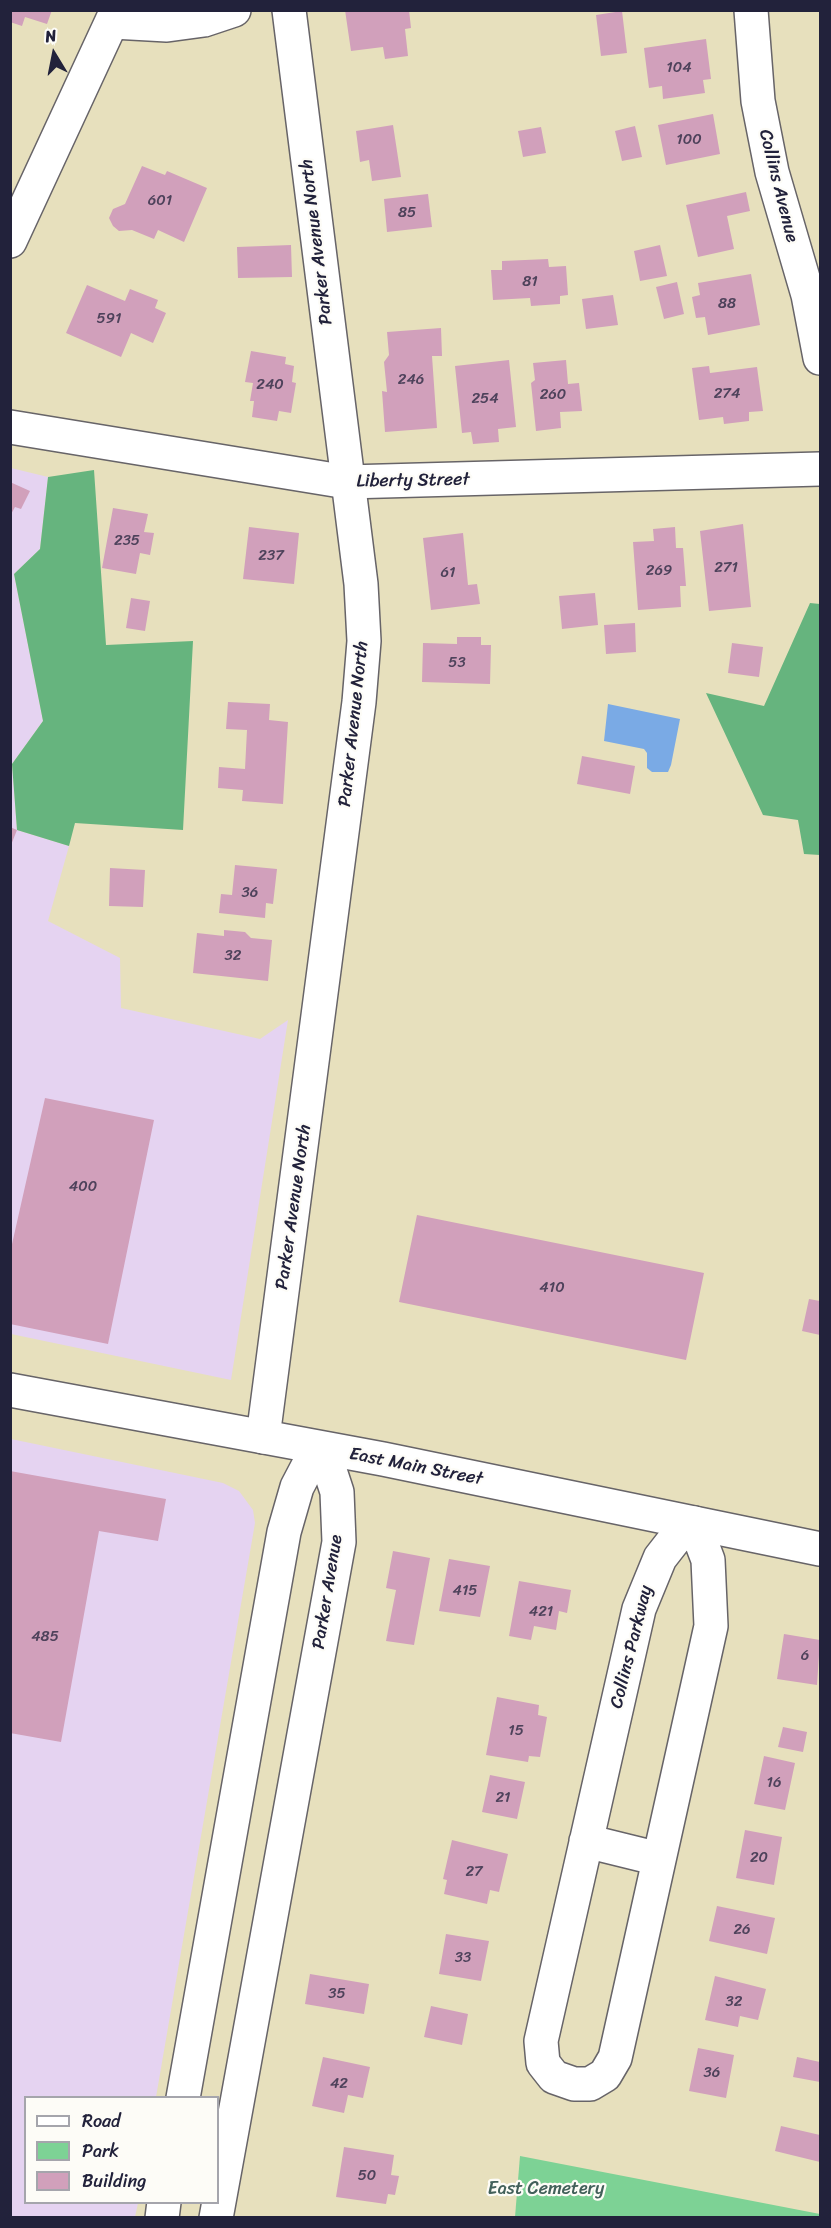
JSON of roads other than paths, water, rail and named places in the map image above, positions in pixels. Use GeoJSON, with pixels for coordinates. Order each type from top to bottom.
{"type":"FeatureCollection","features":[{"type":"Feature","properties":{"kind":"street"},"geometry":{"type":"LineString","coordinates":[[10,241],[115,16],[167,25],[204,21],[234,10]]}},
{"type":"Feature","properties":{"kind":"street","name":"Parker Avenue North"},"geometry":{"type":"LineString","coordinates":[[263,1437],[359,702],[364,641],[361,584],[346,482],[289,10]]}},
{"type":"Feature","properties":{"kind":"street","name":"Collins Avenue"},"geometry":{"type":"LineString","coordinates":[[751,10],[751,36],[760,111],[772,172],[808,295],[820,358]]}},
{"type":"Feature","properties":{"kind":"street","name":"Liberty Street"},"geometry":{"type":"LineString","coordinates":[[10,427],[346,482],[820,469]]}},
{"type":"Feature","properties":{"kind":"street","name":"East Main Street"},"geometry":{"type":"LineString","coordinates":[[10,1390],[263,1437],[820,1549]]}},
{"type":"Feature","properties":{"kind":"street"},"geometry":{"type":"LineString","coordinates":[[183,2096],[285,1532],[297,1487],[308,1466],[323,1449]]}},
{"type":"Feature","properties":{"kind":"street","name":"Parker Avenue"},"geometry":{"type":"LineString","coordinates":[[219,2201],[339,1542],[337,1492],[323,1449]]}},
{"type":"Feature","properties":{"kind":"street","name":"Collins Parkway"},"geometry":{"type":"LineString","coordinates":[[694,1523],[708,1560],[711,1626],[615,2058],[605,2075],[590,2084],[574,2084],[554,2077],[543,2063],[541,2041],[645,1590],[660,1558],[674,1540],[694,1523]]}},
{"type":"Feature","properties":{"kind":"street"},"geometry":{"type":"LineString","coordinates":[[586,1841],[659,1859]]}},
{"type":"Feature","properties":{"kind":"water"},"geometry":{"type":"Polygon","coordinates":[[[608,704],[680,719],[668,772],[652,772],[647,768],[647,753],[644,749],[604,741],[608,704]]]}},
{"type":"Feature","properties":{"kind":"park label","name":"East Cemetery"},"geometry":{"type":"Point","coordinates":[546,2189]}}]}
